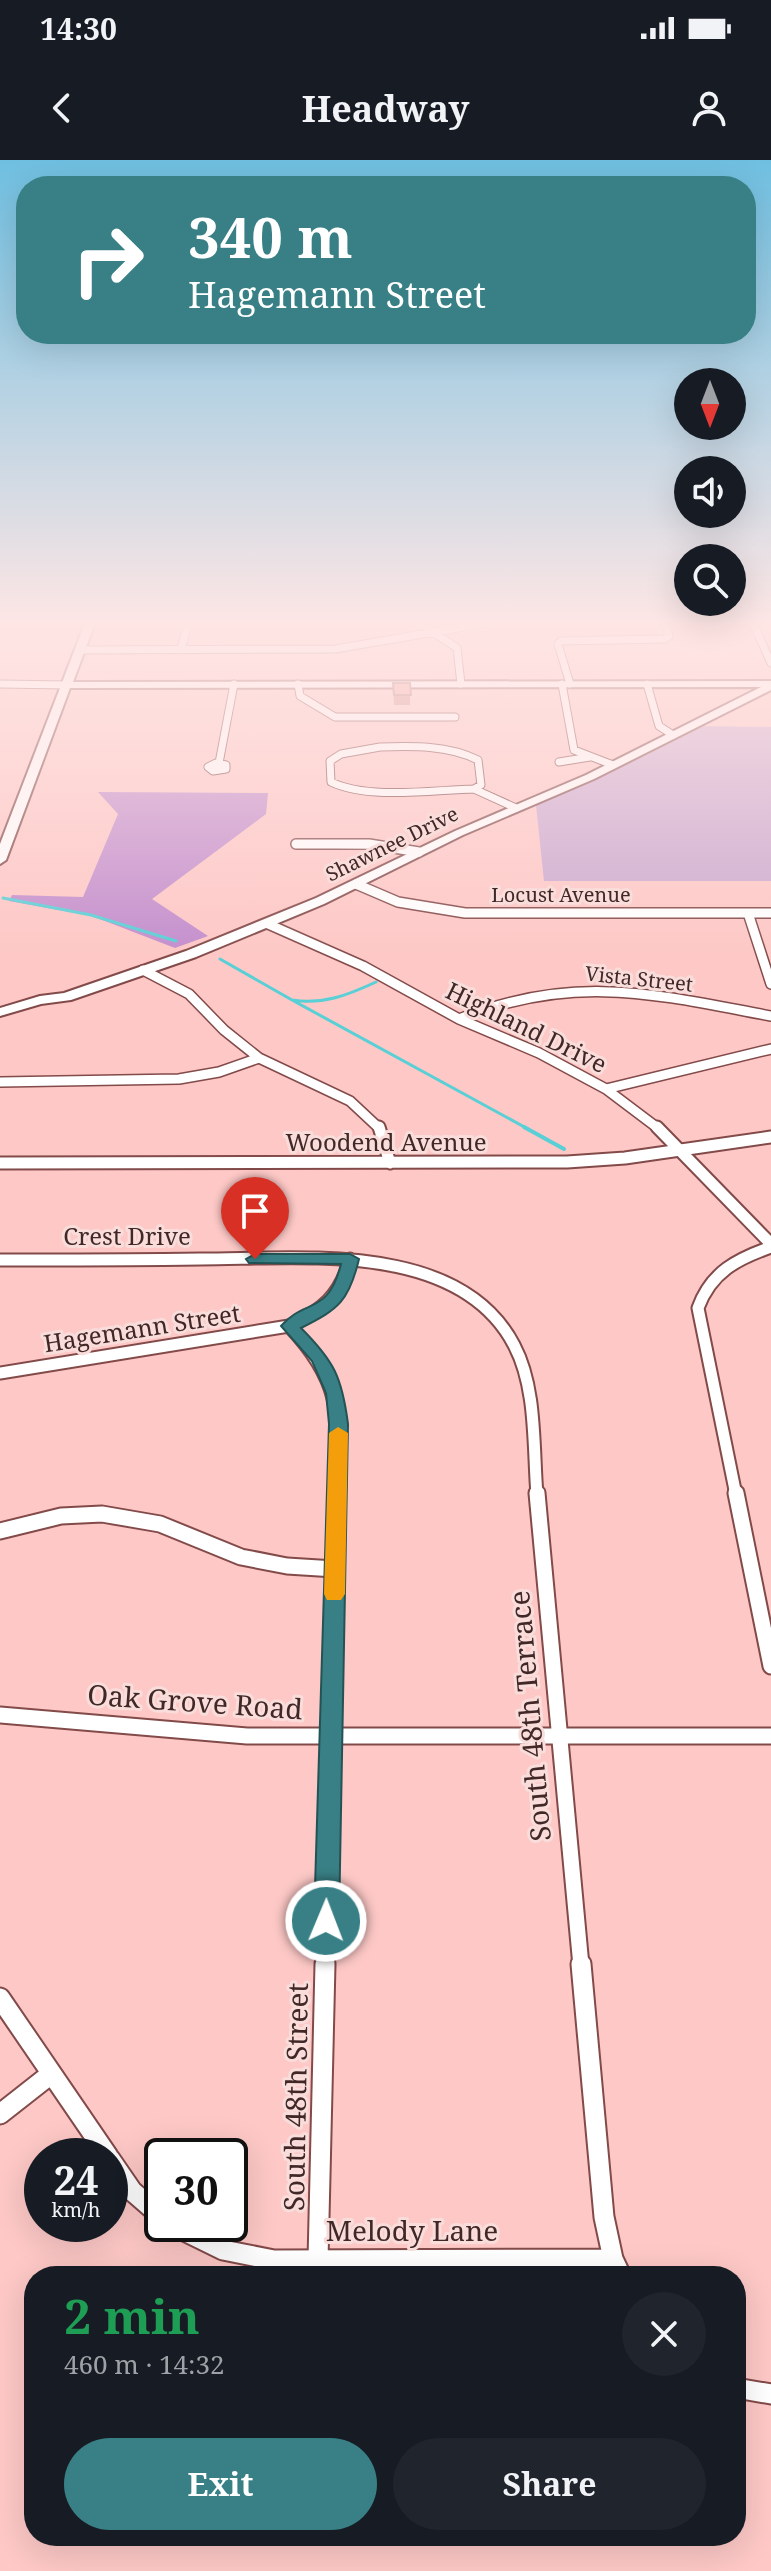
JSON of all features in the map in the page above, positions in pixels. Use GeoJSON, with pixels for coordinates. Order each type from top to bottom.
{"type":"FeatureCollection","features":[{"type":"Feature","properties":{"kind":"main road"},"geometry":{"type":"LineString","coordinates":[[1,856],[48,736]]}},
{"type":"Feature","properties":{"kind":"main road","name":"Shawnee Drive"},"geometry":{"type":"LineString","coordinates":[[0,1012],[40,1000],[66,997],[268,924],[672,736]]}},
{"type":"Feature","properties":{"kind":"main road","name":"Shawnee Drive"},"geometry":{"type":"LineString","coordinates":[[0,1025],[55,1006],[66,997]]}},
{"type":"Feature","properties":{"kind":"street"},"geometry":{"type":"LineString","coordinates":[[219,763],[224,736]]}},
{"type":"Feature","properties":{"kind":"street"},"geometry":{"type":"LineString","coordinates":[[572,736],[574,750],[613,765]]}},
{"type":"Feature","properties":{"kind":"street"},"geometry":{"type":"LineString","coordinates":[[474,789],[481,785],[478,760],[455,749],[363,748],[339,754],[330,761],[331,782],[344,788],[365,791],[474,789],[516,808]]}},
{"type":"Feature","properties":{"kind":"street"},"geometry":{"type":"LineString","coordinates":[[559,762],[590,757]]}},
{"type":"Feature","properties":{"kind":"street"},"geometry":{"type":"LineString","coordinates":[[296,844],[369,844],[419,852]]}},
{"type":"Feature","properties":{"kind":"street","name":"Locust Avenue"},"geometry":{"type":"LineString","coordinates":[[356,884],[398,902],[465,913],[771,913]]}},
{"type":"Feature","properties":{"kind":"street"},"geometry":{"type":"LineString","coordinates":[[748,913],[767,958],[771,984]]}},
{"type":"Feature","properties":{"kind":"street","name":"Highland Drive"},"geometry":{"type":"LineString","coordinates":[[268,924],[363,966],[459,1019],[539,1053],[606,1089],[648,1118],[771,1245]]}},
{"type":"Feature","properties":{"kind":"street"},"geometry":{"type":"LineString","coordinates":[[143,970],[189,994],[224,1030],[259,1058],[350,1101],[380,1128],[390,1163]]}},
{"type":"Feature","properties":{"kind":"street","name":"Vista Street"},"geometry":{"type":"LineString","coordinates":[[459,1019],[489,1005],[525,994],[565,989],[645,994],[771,1016]]}},
{"type":"Feature","properties":{"kind":"street"},"geometry":{"type":"LineString","coordinates":[[606,1089],[771,1049]]}},
{"type":"Feature","properties":{"kind":"street"},"geometry":{"type":"LineString","coordinates":[[0,1082],[179,1079],[219,1072],[259,1058]]}},
{"type":"Feature","properties":{"kind":"street","name":"Woodend Avenue"},"geometry":{"type":"LineString","coordinates":[[0,1163],[567,1162],[681,1151],[771,1137]]}},
{"type":"Feature","properties":{"kind":"street"},"geometry":{"type":"LineString","coordinates":[[771,1245],[719,1272],[703,1290],[698,1308],[771,1666]]}},
{"type":"Feature","properties":{"kind":"street","name":"Crest Drive"},"geometry":{"type":"LineString","coordinates":[[0,1260],[350,1259]]}},
{"type":"Feature","properties":{"kind":"street","name":"Hagemann Street"},"geometry":{"type":"LineString","coordinates":[[0,1373],[289,1326],[322,1310],[344,1288],[350,1259]]}},
{"type":"Feature","properties":{"kind":"street","name":"South 48th Terrace"},"geometry":{"type":"LineString","coordinates":[[350,1259],[403,1267],[444,1282],[476,1300],[501,1322],[517,1344],[526,1373],[604,2217],[616,2266]]}},
{"type":"Feature","properties":{"kind":"street","name":"South 48th Street"},"geometry":{"type":"LineString","coordinates":[[289,1326],[320,1358],[335,1393],[338,1424],[318,2260]]}},
{"type":"Feature","properties":{"kind":"street"},"geometry":{"type":"LineString","coordinates":[[0,1531],[61,1516],[102,1514],[160,1524],[241,1557],[287,1566],[335,1569]]}},
{"type":"Feature","properties":{"kind":"street","name":"Oak Grove Road"},"geometry":{"type":"LineString","coordinates":[[0,1715],[176,1732],[331,1736],[771,1736]]}},
{"type":"Feature","properties":{"kind":"street"},"geometry":{"type":"LineString","coordinates":[[0,1998],[95,2138]]}},
{"type":"Feature","properties":{"kind":"street"},"geometry":{"type":"LineString","coordinates":[[0,2114],[51,2074]]}},
{"type":"Feature","properties":{"kind":"street"},"geometry":{"type":"LineString","coordinates":[[128,2185],[144,2201]]}},
{"type":"Feature","properties":{"kind":"street","name":"Melody Lane"},"geometry":{"type":"LineString","coordinates":[[207,2242],[223,2250],[274,2260],[542,2266]]}},
{"type":"Feature","properties":{"kind":"street"},"geometry":{"type":"LineString","coordinates":[[746,2390],[771,2394]]}},
{"type":"Feature","properties":{"kind":"shaded area"},"geometry":{"type":"Polygon","coordinates":[[[684,736],[771,736],[771,881],[544,881],[536,805],[684,736]]]}},
{"type":"Feature","properties":{"kind":"shaded area"},"geometry":{"type":"Polygon","coordinates":[[[98,792],[268,793],[266,814],[152,899],[208,936],[175,948],[92,916],[9,901],[12,895],[83,897],[118,814],[98,792]]]}},
{"type":"Feature","properties":{"kind":"waterway"},"geometry":{"type":"LineString","coordinates":[[3,898],[91,915],[176,941]]}},
{"type":"Feature","properties":{"kind":"waterway"},"geometry":{"type":"LineString","coordinates":[[220,959],[292,1000]]}},
{"type":"Feature","properties":{"kind":"waterway"},"geometry":{"type":"LineString","coordinates":[[292,1000],[335,998],[376,982]]}},
{"type":"Feature","properties":{"kind":"waterway"},"geometry":{"type":"LineString","coordinates":[[292,1000],[528,1129]]}},
{"type":"Feature","properties":{"kind":"waterway"},"geometry":{"type":"LineString","coordinates":[[524,1127],[564,1149]]}},
{"type":"Feature","properties":{"kind":"slow traffic"},"geometry":{"type":"LineString","coordinates":[[334,1594],[338,1433]]}},
{"type":"Feature","properties":{"kind":"route"},"geometry":{"type":"LineString","coordinates":[[255,1259],[350,1259],[344,1288],[322,1310],[289,1326],[320,1358],[335,1393],[338,1424],[326,1921]]}}]}
